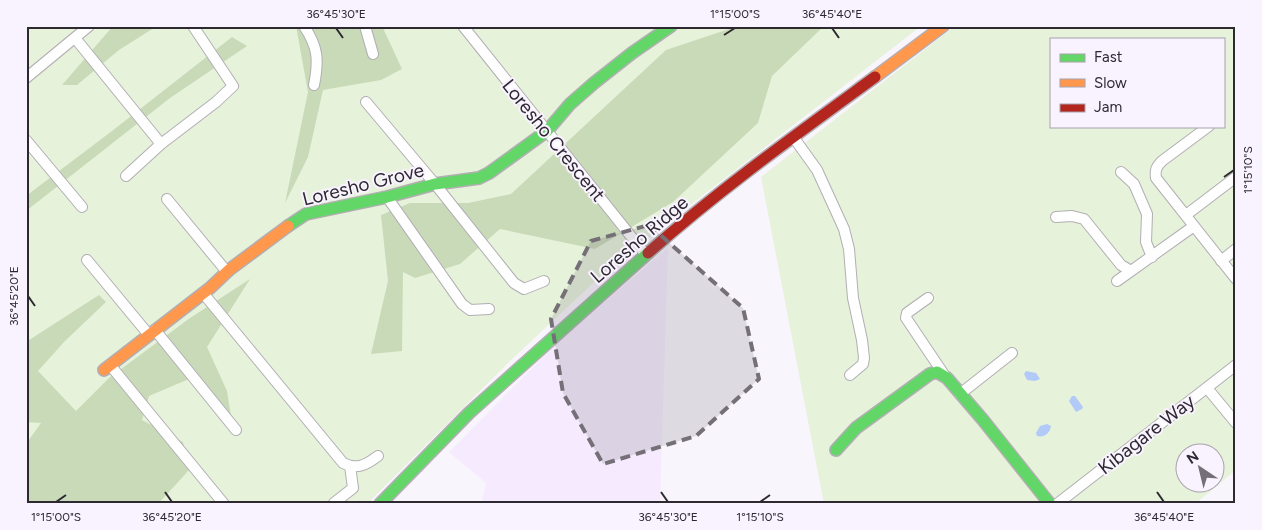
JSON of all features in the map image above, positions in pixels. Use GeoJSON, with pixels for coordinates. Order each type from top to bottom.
{"type":"FeatureCollection","features":[{"type":"Feature","properties":{"kind":"street"},"geometry":{"type":"LineString","coordinates":[[26,78],[89,26]]}},
{"type":"Feature","properties":{"kind":"street"},"geometry":{"type":"LineString","coordinates":[[126,176],[161,144],[234,86],[193,26]]}},
{"type":"Feature","properties":{"kind":"street"},"geometry":{"type":"LineString","coordinates":[[304,26],[317,50],[318,66],[314,85]]}},
{"type":"Feature","properties":{"kind":"street"},"geometry":{"type":"LineString","coordinates":[[365,26],[373,54]]}},
{"type":"Feature","properties":{"kind":"street","name":"Loresho Crescent"},"geometry":{"type":"LineString","coordinates":[[463,26],[646,255]]}},
{"type":"Feature","properties":{"kind":"street","name":"Loresho Grove"},"geometry":{"type":"LineString","coordinates":[[107,367],[203,293],[227,272],[306,214],[387,197],[435,184],[479,178],[510,159],[547,131],[570,104],[594,83],[632,53],[671,26]]}},
{"type":"Feature","properties":{"kind":"street","name":"Loresho Ridge"},"geometry":{"type":"LineString","coordinates":[[380,504],[469,413],[646,255],[754,165],[794,138],[943,26]]}},
{"type":"Feature","properties":{"kind":"street"},"geometry":{"type":"LineString","coordinates":[[75,38],[161,144]]}},
{"type":"Feature","properties":{"kind":"street"},"geometry":{"type":"LineString","coordinates":[[366,102],[435,184],[514,283],[524,289],[544,281]]}},
{"type":"Feature","properties":{"kind":"street"},"geometry":{"type":"LineString","coordinates":[[1206,128],[1162,161],[1155,170],[1156,178],[1236,279]]}},
{"type":"Feature","properties":{"kind":"street"},"geometry":{"type":"LineString","coordinates":[[794,138],[817,170],[844,229],[864,358],[863,364],[850,375]]}},
{"type":"Feature","properties":{"kind":"street"},"geometry":{"type":"LineString","coordinates":[[26,140],[82,207]]}},
{"type":"Feature","properties":{"kind":"street"},"geometry":{"type":"LineString","coordinates":[[1121,172],[1134,184],[1146,214],[1146,242],[1152,257]]}},
{"type":"Feature","properties":{"kind":"street"},"geometry":{"type":"LineString","coordinates":[[1186,215],[1236,177]]}},
{"type":"Feature","properties":{"kind":"street"},"geometry":{"type":"LineString","coordinates":[[387,197],[462,304],[470,310],[489,309]]}},
{"type":"Feature","properties":{"kind":"street"},"geometry":{"type":"LineString","coordinates":[[167,199],[227,272]]}},
{"type":"Feature","properties":{"kind":"street"},"geometry":{"type":"LineString","coordinates":[[1056,217],[1072,216],[1084,219],[1121,265],[1132,271]]}},
{"type":"Feature","properties":{"kind":"street"},"geometry":{"type":"LineString","coordinates":[[1117,281],[1194,226]]}},
{"type":"Feature","properties":{"kind":"street"},"geometry":{"type":"LineString","coordinates":[[1221,260],[1236,249]]}},
{"type":"Feature","properties":{"kind":"street"},"geometry":{"type":"LineString","coordinates":[[87,260],[236,430]]}},
{"type":"Feature","properties":{"kind":"street"},"geometry":{"type":"LineString","coordinates":[[203,293],[343,462],[350,466],[362,466],[378,456]]}},
{"type":"Feature","properties":{"kind":"street"},"geometry":{"type":"LineString","coordinates":[[928,298],[907,314],[906,318],[946,376],[991,429],[1050,504]]}},
{"type":"Feature","properties":{"kind":"street"},"geometry":{"type":"LineString","coordinates":[[960,394],[1012,353]]}},
{"type":"Feature","properties":{"kind":"street","name":"Kibagare Way"},"geometry":{"type":"LineString","coordinates":[[1057,504],[1236,365]]}},
{"type":"Feature","properties":{"kind":"street"},"geometry":{"type":"LineString","coordinates":[[107,367],[224,504]]}},
{"type":"Feature","properties":{"kind":"street"},"geometry":{"type":"LineString","coordinates":[[836,450],[856,428],[930,374],[937,372],[946,376]]}},
{"type":"Feature","properties":{"kind":"street"},"geometry":{"type":"LineString","coordinates":[[1207,388],[1236,423]]}},
{"type":"Feature","properties":{"kind":"street"},"geometry":{"type":"LineString","coordinates":[[334,503],[353,488],[350,466]]}},
{"type":"Feature","properties":{"kind":"highlighted area"},"geometry":{"type":"Polygon","coordinates":[[[649,225],[743,308],[759,379],[696,436],[603,464],[563,393],[551,319],[591,241],[649,225]]]}},
{"type":"Feature","properties":{"kind":"shaded area"},"geometry":{"type":"Polygon","coordinates":[[[668,248],[660,504],[481,504],[486,483],[449,452],[557,343],[668,248]]]}},
{"type":"Feature","properties":{"kind":"green space"},"geometry":{"type":"Polygon","coordinates":[[[26,26],[921,26],[608,269],[509,362],[367,504],[26,504],[26,26]]]}},
{"type":"Feature","properties":{"kind":"green space"},"geometry":{"type":"Polygon","coordinates":[[[113,26],[157,26],[119,50],[77,85],[62,85],[113,26]]]}},
{"type":"Feature","properties":{"kind":"green space"},"geometry":{"type":"Polygon","coordinates":[[[296,26],[382,26],[402,69],[381,80],[323,90],[308,157],[285,203],[308,92],[296,26]]]}},
{"type":"Feature","properties":{"kind":"green space"},"geometry":{"type":"Polygon","coordinates":[[[738,26],[824,26],[772,76],[758,123],[673,202],[595,249],[500,229],[460,264],[415,278],[403,272],[402,351],[371,354],[388,281],[381,215],[410,203],[468,203],[511,194],[666,50],[738,26]]]}},
{"type":"Feature","properties":{"kind":"green space"},"geometry":{"type":"Polygon","coordinates":[[[955,26],[1236,26],[1236,470],[1224,480],[1224,442],[1174,442],[1174,492],[1209,492],[1195,504],[824,504],[761,177],[955,26]]]}},
{"type":"Feature","properties":{"kind":"green space"},"geometry":{"type":"Polygon","coordinates":[[[232,37],[247,46],[170,98],[26,211],[26,196],[232,37]]]}},
{"type":"Feature","properties":{"kind":"green space"},"geometry":{"type":"Polygon","coordinates":[[[250,279],[207,347],[227,391],[232,422],[196,376],[149,396],[142,420],[183,442],[189,470],[158,504],[30,504],[26,497],[26,444],[41,423],[26,422],[26,342],[99,295],[106,302],[64,342],[38,371],[76,411],[109,378],[190,318],[250,279]]]}},
{"type":"Feature","properties":{"kind":"water"},"geometry":{"type":"Polygon","coordinates":[[[1026,371],[1036,373],[1040,379],[1035,381],[1027,380],[1024,374],[1026,371]]]}},
{"type":"Feature","properties":{"kind":"water"},"geometry":{"type":"Polygon","coordinates":[[[1072,396],[1075,396],[1083,407],[1076,412],[1069,401],[1072,396]]]}},
{"type":"Feature","properties":{"kind":"water"},"geometry":{"type":"Polygon","coordinates":[[[1047,424],[1051,426],[1048,433],[1044,436],[1037,436],[1036,433],[1040,426],[1047,424]]]}},
{"type":"Feature","properties":{"kind":"traffic: fast"},"geometry":{"type":"LineString","coordinates":[[288,226],[306,214],[387,197],[435,184],[479,178],[489,173],[547,131],[570,104],[594,83],[632,53],[671,26]]}},
{"type":"Feature","properties":{"kind":"traffic: fast"},"geometry":{"type":"LineString","coordinates":[[380,504],[469,413],[648,253]]}},
{"type":"Feature","properties":{"kind":"traffic: fast"},"geometry":{"type":"LineString","coordinates":[[836,450],[856,428],[930,374],[937,372],[947,378],[983,420],[1050,504]]}},
{"type":"Feature","properties":{"kind":"traffic: slow"},"geometry":{"type":"LineString","coordinates":[[875,77],[943,26]]}},
{"type":"Feature","properties":{"kind":"traffic: slow"},"geometry":{"type":"LineString","coordinates":[[104,370],[210,288],[229,270],[288,226]]}},
{"type":"Feature","properties":{"kind":"traffic: jam"},"geometry":{"type":"LineString","coordinates":[[648,253],[731,184],[875,77]]}}]}
